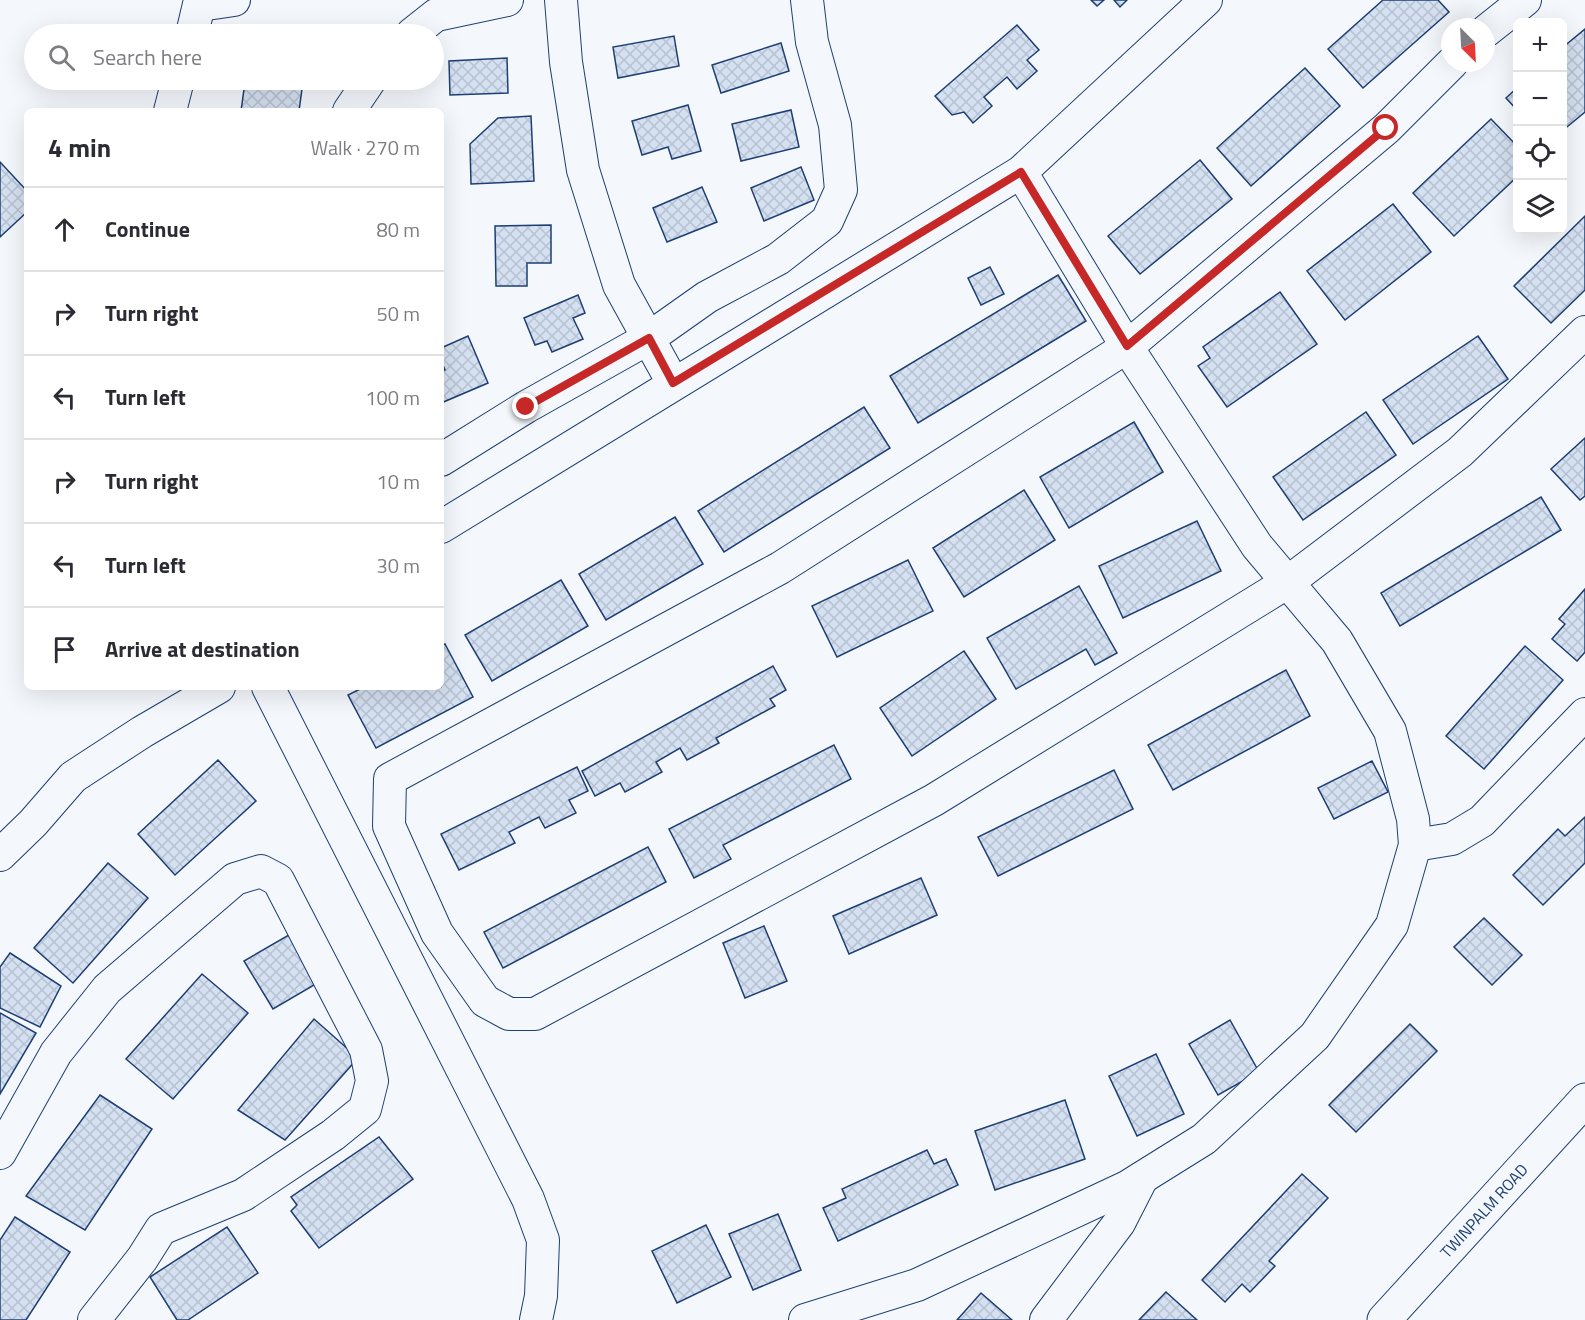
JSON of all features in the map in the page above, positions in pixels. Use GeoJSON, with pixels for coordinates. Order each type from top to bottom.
{"type":"FeatureCollection","features":[{"type":"Feature","properties":{"kind":"main road","name":"TWINPALM ROAD"},"geometry":{"type":"LineString","coordinates":[[1384,1320],[1585,1100]]}},
{"type":"Feature","properties":{"kind":"lane"},"geometry":{"type":"LineString","coordinates":[[197,13],[234,0]]}},
{"type":"Feature","properties":{"kind":"lane"},"geometry":{"type":"LineString","coordinates":[[425,24],[436,15],[507,0]]}},
{"type":"Feature","properties":{"kind":"lane"},"geometry":{"type":"LineString","coordinates":[[561,0],[566,62],[583,170],[619,285],[673,383]]}},
{"type":"Feature","properties":{"kind":"lane"},"geometry":{"type":"LineString","coordinates":[[444,458],[526,407],[649,338],[707,297],[778,258],[827,221],[841,190],[835,124],[812,42],[807,0]]}},
{"type":"Feature","properties":{"kind":"lane"},"geometry":{"type":"LineString","coordinates":[[444,525],[1021,172],[1206,0]]}},
{"type":"Feature","properties":{"kind":"lane"},"geometry":{"type":"LineString","coordinates":[[1495,24],[1525,0]]}},
{"type":"Feature","properties":{"kind":"lane"},"geometry":{"type":"LineString","coordinates":[[1443,72],[1386,128],[1127,346],[780,568],[390,779],[389,826],[437,933],[485,1001],[509,1014],[535,1014],[934,800],[1288,582],[1460,452],[1585,332]]}},
{"type":"Feature","properties":{"kind":"lane"},"geometry":{"type":"LineString","coordinates":[[171,108],[175,90]]}},
{"type":"Feature","properties":{"kind":"lane"},"geometry":{"type":"LineString","coordinates":[[351,108],[363,90]]}},
{"type":"Feature","properties":{"kind":"lane"},"geometry":{"type":"LineString","coordinates":[[805,1320],[917,1285],[1127,1187],[1204,1139],[1315,1036],[1392,926],[1415,845],[1413,819],[1390,731],[1337,640],[1257,546],[1127,346],[1021,172]]}},
{"type":"Feature","properties":{"kind":"lane"},"geometry":{"type":"LineString","coordinates":[[0,855],[33,823],[73,777],[142,732],[214,690]]}},
{"type":"Feature","properties":{"kind":"lane"},"geometry":{"type":"LineString","coordinates":[[270,690],[528,1199],[543,1240],[541,1296],[536,1320]]}},
{"type":"Feature","properties":{"kind":"lane"},"geometry":{"type":"LineString","coordinates":[[1415,845],[1452,838],[1482,821],[1585,714]]}},
{"type":"Feature","properties":{"kind":"lane"},"geometry":{"type":"LineString","coordinates":[[0,1154],[56,1053],[107,989],[235,879],[261,871],[278,880],[366,1050],[372,1081],[365,1108],[333,1135],[243,1195],[161,1229],[142,1259],[94,1320]]}},
{"type":"Feature","properties":{"kind":"lane"},"geometry":{"type":"LineString","coordinates":[[1046,1320],[1119,1223],[1142,1178]]}},
{"type":"Feature","properties":{"kind":"building"},"geometry":{"type":"Polygon","coordinates":[[[1091,0],[1104,0],[1097,6],[1091,0]]]}},
{"type":"Feature","properties":{"kind":"building"},"geometry":{"type":"Polygon","coordinates":[[[1114,0],[1127,0],[1120,7],[1114,0]]]}},
{"type":"Feature","properties":{"kind":"building"},"geometry":{"type":"Polygon","coordinates":[[[1383,0],[1438,0],[1449,12],[1363,88],[1328,49],[1383,0]]]}},
{"type":"Feature","properties":{"kind":"building"},"geometry":{"type":"Polygon","coordinates":[[[1017,25],[1039,50],[1027,60],[1037,71],[1017,89],[1007,77],[984,97],[992,106],[973,123],[964,112],[952,115],[935,96],[1017,25]]]}},
{"type":"Feature","properties":{"kind":"building"},"geometry":{"type":"Polygon","coordinates":[[[1585,29],[1585,112],[1567,127],[1567,72],[1567,44],[1585,29]]]}},
{"type":"Feature","properties":{"kind":"building"},"geometry":{"type":"Polygon","coordinates":[[[674,36],[679,66],[618,78],[613,47],[674,36]]]}},
{"type":"Feature","properties":{"kind":"building"},"geometry":{"type":"Polygon","coordinates":[[[781,43],[789,71],[721,93],[712,65],[781,43]]]}},
{"type":"Feature","properties":{"kind":"building"},"geometry":{"type":"Polygon","coordinates":[[[507,58],[508,93],[450,95],[449,61],[507,58]]]}},
{"type":"Feature","properties":{"kind":"building"},"geometry":{"type":"Polygon","coordinates":[[[1305,68],[1340,106],[1251,186],[1217,148],[1305,68]]]}},
{"type":"Feature","properties":{"kind":"building"},"geometry":{"type":"Polygon","coordinates":[[[244,90],[302,90],[299,108],[241,108],[244,90]]]}},
{"type":"Feature","properties":{"kind":"building"},"geometry":{"type":"Polygon","coordinates":[[[1513,92],[1513,106],[1506,98],[1513,92]]]}},
{"type":"Feature","properties":{"kind":"building"},"geometry":{"type":"Polygon","coordinates":[[[688,105],[701,151],[672,159],[668,147],[642,155],[632,121],[688,105]]]}},
{"type":"Feature","properties":{"kind":"building"},"geometry":{"type":"Polygon","coordinates":[[[791,110],[799,147],[741,161],[732,124],[791,110]]]}},
{"type":"Feature","properties":{"kind":"building"},"geometry":{"type":"Polygon","coordinates":[[[531,116],[534,181],[471,184],[470,144],[498,118],[531,116]]]}},
{"type":"Feature","properties":{"kind":"building"},"geometry":{"type":"Polygon","coordinates":[[[1491,119],[1513,142],[1513,181],[1454,236],[1413,193],[1491,119]]]}},
{"type":"Feature","properties":{"kind":"building"},"geometry":{"type":"Polygon","coordinates":[[[1200,160],[1232,199],[1140,274],[1108,236],[1200,160]]]}},
{"type":"Feature","properties":{"kind":"building"},"geometry":{"type":"Polygon","coordinates":[[[0,162],[24,188],[24,215],[0,237],[0,162]]]}},
{"type":"Feature","properties":{"kind":"building"},"geometry":{"type":"Polygon","coordinates":[[[801,167],[814,200],[764,221],[751,188],[801,167]]]}},
{"type":"Feature","properties":{"kind":"building"},"geometry":{"type":"Polygon","coordinates":[[[702,187],[717,222],[667,242],[653,208],[702,187]]]}},
{"type":"Feature","properties":{"kind":"building"},"geometry":{"type":"Polygon","coordinates":[[[1393,204],[1431,252],[1345,320],[1307,271],[1393,204]]]}},
{"type":"Feature","properties":{"kind":"building"},"geometry":{"type":"Polygon","coordinates":[[[1585,216],[1585,290],[1551,323],[1514,286],[1585,216]]]}},
{"type":"Feature","properties":{"kind":"building"},"geometry":{"type":"Polygon","coordinates":[[[551,225],[551,263],[527,263],[527,286],[496,286],[495,226],[551,225]]]}},
{"type":"Feature","properties":{"kind":"building"},"geometry":{"type":"Polygon","coordinates":[[[990,267],[1004,294],[981,305],[968,278],[990,267]]]}},
{"type":"Feature","properties":{"kind":"building"},"geometry":{"type":"Polygon","coordinates":[[[1058,275],[1086,321],[918,423],[890,376],[1058,275]]]}},
{"type":"Feature","properties":{"kind":"building"},"geometry":{"type":"Polygon","coordinates":[[[1280,292],[1317,344],[1227,407],[1198,366],[1210,358],[1203,347],[1280,292]]]}},
{"type":"Feature","properties":{"kind":"building"},"geometry":{"type":"Polygon","coordinates":[[[578,295],[585,313],[573,318],[583,339],[552,352],[547,341],[535,345],[524,318],[578,295]]]}},
{"type":"Feature","properties":{"kind":"building"},"geometry":{"type":"Polygon","coordinates":[[[468,336],[488,383],[444,402],[444,347],[468,336]]]}},
{"type":"Feature","properties":{"kind":"building"},"geometry":{"type":"Polygon","coordinates":[[[1478,336],[1508,379],[1413,444],[1383,400],[1478,336]]]}},
{"type":"Feature","properties":{"kind":"building"},"geometry":{"type":"Polygon","coordinates":[[[864,407],[890,448],[724,552],[698,511],[864,407]]]}},
{"type":"Feature","properties":{"kind":"building"},"geometry":{"type":"Polygon","coordinates":[[[1366,412],[1396,455],[1303,520],[1273,477],[1366,412]]]}},
{"type":"Feature","properties":{"kind":"building"},"geometry":{"type":"Polygon","coordinates":[[[1134,422],[1163,472],[1069,528],[1040,477],[1134,422]]]}},
{"type":"Feature","properties":{"kind":"building"},"geometry":{"type":"Polygon","coordinates":[[[1585,438],[1585,496],[1580,500],[1551,469],[1585,438]]]}},
{"type":"Feature","properties":{"kind":"building"},"geometry":{"type":"Polygon","coordinates":[[[1024,490],[1055,540],[964,597],[933,548],[1024,490]]]}},
{"type":"Feature","properties":{"kind":"building"},"geometry":{"type":"Polygon","coordinates":[[[1541,497],[1561,530],[1400,626],[1381,593],[1541,497]]]}},
{"type":"Feature","properties":{"kind":"building"},"geometry":{"type":"Polygon","coordinates":[[[675,517],[703,564],[606,620],[579,574],[675,517]]]}},
{"type":"Feature","properties":{"kind":"building"},"geometry":{"type":"Polygon","coordinates":[[[1197,521],[1221,571],[1123,618],[1099,566],[1197,521]]]}},
{"type":"Feature","properties":{"kind":"building"},"geometry":{"type":"Polygon","coordinates":[[[908,560],[933,611],[837,657],[812,606],[908,560]]]}},
{"type":"Feature","properties":{"kind":"building"},"geometry":{"type":"Polygon","coordinates":[[[561,580],[588,626],[492,681],[465,635],[561,580]]]}},
{"type":"Feature","properties":{"kind":"building"},"geometry":{"type":"Polygon","coordinates":[[[1079,586],[1117,653],[1095,665],[1086,649],[1016,689],[987,638],[1079,586]]]}},
{"type":"Feature","properties":{"kind":"building"},"geometry":{"type":"Polygon","coordinates":[[[1585,589],[1585,652],[1577,661],[1552,639],[1565,624],[1559,619],[1585,589]]]}},
{"type":"Feature","properties":{"kind":"building"},"geometry":{"type":"Polygon","coordinates":[[[444,645],[473,697],[376,748],[348,695],[358,690],[444,690],[444,645]]]}},
{"type":"Feature","properties":{"kind":"building"},"geometry":{"type":"Polygon","coordinates":[[[1525,646],[1563,680],[1484,769],[1446,736],[1525,646]]]}},
{"type":"Feature","properties":{"kind":"building"},"geometry":{"type":"Polygon","coordinates":[[[964,651],[996,699],[912,756],[880,708],[964,651]]]}},
{"type":"Feature","properties":{"kind":"building"},"geometry":{"type":"Polygon","coordinates":[[[773,666],[786,690],[770,699],[775,706],[716,738],[719,743],[687,760],[680,748],[656,762],[662,772],[625,792],[620,783],[595,796],[582,771],[773,666]]]}},
{"type":"Feature","properties":{"kind":"building"},"geometry":{"type":"Polygon","coordinates":[[[1286,670],[1310,716],[1173,790],[1148,745],[1286,670]]]}},
{"type":"Feature","properties":{"kind":"building"},"geometry":{"type":"Polygon","coordinates":[[[834,745],[851,779],[723,845],[731,859],[694,878],[669,829],[834,745]]]}},
{"type":"Feature","properties":{"kind":"building"},"geometry":{"type":"Polygon","coordinates":[[[218,760],[256,801],[175,875],[138,834],[218,760]]]}},
{"type":"Feature","properties":{"kind":"building"},"geometry":{"type":"Polygon","coordinates":[[[1372,761],[1388,792],[1334,819],[1318,788],[1372,761]]]}},
{"type":"Feature","properties":{"kind":"building"},"geometry":{"type":"Polygon","coordinates":[[[577,767],[588,791],[569,800],[576,813],[545,828],[539,817],[509,832],[515,843],[459,870],[441,834],[577,767]]]}},
{"type":"Feature","properties":{"kind":"building"},"geometry":{"type":"Polygon","coordinates":[[[1114,770],[1133,809],[998,876],[978,837],[1114,770]]]}},
{"type":"Feature","properties":{"kind":"building"},"geometry":{"type":"Polygon","coordinates":[[[1585,817],[1585,863],[1543,905],[1513,875],[1558,829],[1565,836],[1585,817]]]}},
{"type":"Feature","properties":{"kind":"building"},"geometry":{"type":"Polygon","coordinates":[[[648,847],[666,882],[503,968],[484,932],[648,847]]]}},
{"type":"Feature","properties":{"kind":"building"},"geometry":{"type":"Polygon","coordinates":[[[108,863],[148,898],[73,983],[34,948],[108,863]]]}},
{"type":"Feature","properties":{"kind":"building"},"geometry":{"type":"Polygon","coordinates":[[[921,878],[937,915],[849,954],[833,916],[921,878]]]}},
{"type":"Feature","properties":{"kind":"building"},"geometry":{"type":"Polygon","coordinates":[[[1484,918],[1522,955],[1492,985],[1454,947],[1484,918]]]}},
{"type":"Feature","properties":{"kind":"building"},"geometry":{"type":"Polygon","coordinates":[[[764,926],[787,981],[745,998],[723,943],[764,926]]]}},
{"type":"Feature","properties":{"kind":"building"},"geometry":{"type":"Polygon","coordinates":[[[294,932],[321,981],[273,1009],[244,961],[294,932]]]}},
{"type":"Feature","properties":{"kind":"building"},"geometry":{"type":"Polygon","coordinates":[[[10,953],[61,986],[40,1027],[0,1008],[0,967],[10,953]]]}},
{"type":"Feature","properties":{"kind":"building"},"geometry":{"type":"Polygon","coordinates":[[[202,974],[248,1013],[173,1099],[126,1059],[202,974]]]}},
{"type":"Feature","properties":{"kind":"building"},"geometry":{"type":"Polygon","coordinates":[[[0,1013],[36,1033],[0,1094],[0,1013]]]}},
{"type":"Feature","properties":{"kind":"building"},"geometry":{"type":"Polygon","coordinates":[[[314,1019],[358,1058],[285,1140],[238,1110],[314,1019]]]}},
{"type":"Feature","properties":{"kind":"building"},"geometry":{"type":"Polygon","coordinates":[[[1230,1020],[1259,1072],[1218,1095],[1189,1044],[1230,1020]]]}},
{"type":"Feature","properties":{"kind":"building"},"geometry":{"type":"Polygon","coordinates":[[[1410,1024],[1437,1051],[1356,1132],[1329,1105],[1410,1024]]]}},
{"type":"Feature","properties":{"kind":"building"},"geometry":{"type":"Polygon","coordinates":[[[1156,1054],[1184,1114],[1137,1136],[1109,1076],[1156,1054]]]}},
{"type":"Feature","properties":{"kind":"building"},"geometry":{"type":"Polygon","coordinates":[[[100,1095],[152,1129],[85,1230],[26,1196],[100,1095]]]}},
{"type":"Feature","properties":{"kind":"building"},"geometry":{"type":"Polygon","coordinates":[[[1065,1100],[1085,1159],[995,1190],[975,1131],[1065,1100]]]}},
{"type":"Feature","properties":{"kind":"building"},"geometry":{"type":"Polygon","coordinates":[[[379,1137],[413,1179],[319,1248],[291,1211],[297,1205],[291,1197],[379,1137]]]}},
{"type":"Feature","properties":{"kind":"building"},"geometry":{"type":"Polygon","coordinates":[[[927,1150],[934,1164],[946,1159],[958,1185],[838,1241],[823,1208],[846,1198],[842,1189],[927,1150]]]}},
{"type":"Feature","properties":{"kind":"building"},"geometry":{"type":"Polygon","coordinates":[[[1302,1174],[1328,1198],[1269,1261],[1275,1266],[1250,1292],[1242,1284],[1225,1302],[1202,1280],[1302,1174]]]}},
{"type":"Feature","properties":{"kind":"building"},"geometry":{"type":"Polygon","coordinates":[[[778,1214],[801,1270],[753,1290],[729,1234],[778,1214]]]}},
{"type":"Feature","properties":{"kind":"building"},"geometry":{"type":"Polygon","coordinates":[[[15,1217],[70,1252],[26,1320],[0,1320],[0,1240],[15,1217]]]}},
{"type":"Feature","properties":{"kind":"building"},"geometry":{"type":"Polygon","coordinates":[[[706,1225],[731,1277],[677,1303],[652,1251],[706,1225]]]}},
{"type":"Feature","properties":{"kind":"building"},"geometry":{"type":"Polygon","coordinates":[[[227,1227],[258,1273],[188,1320],[177,1320],[150,1277],[227,1227]]]}},
{"type":"Feature","properties":{"kind":"building"},"geometry":{"type":"Polygon","coordinates":[[[1166,1292],[1197,1320],[1139,1320],[1166,1292]]]}},
{"type":"Feature","properties":{"kind":"building"},"geometry":{"type":"Polygon","coordinates":[[[981,1293],[1012,1320],[957,1320],[981,1293]]]}},
{"type":"Feature","properties":{"kind":"route"},"geometry":{"type":"LineString","coordinates":[[526,407],[649,338],[673,383],[1021,172],[1127,346],[1386,128]]}}]}
